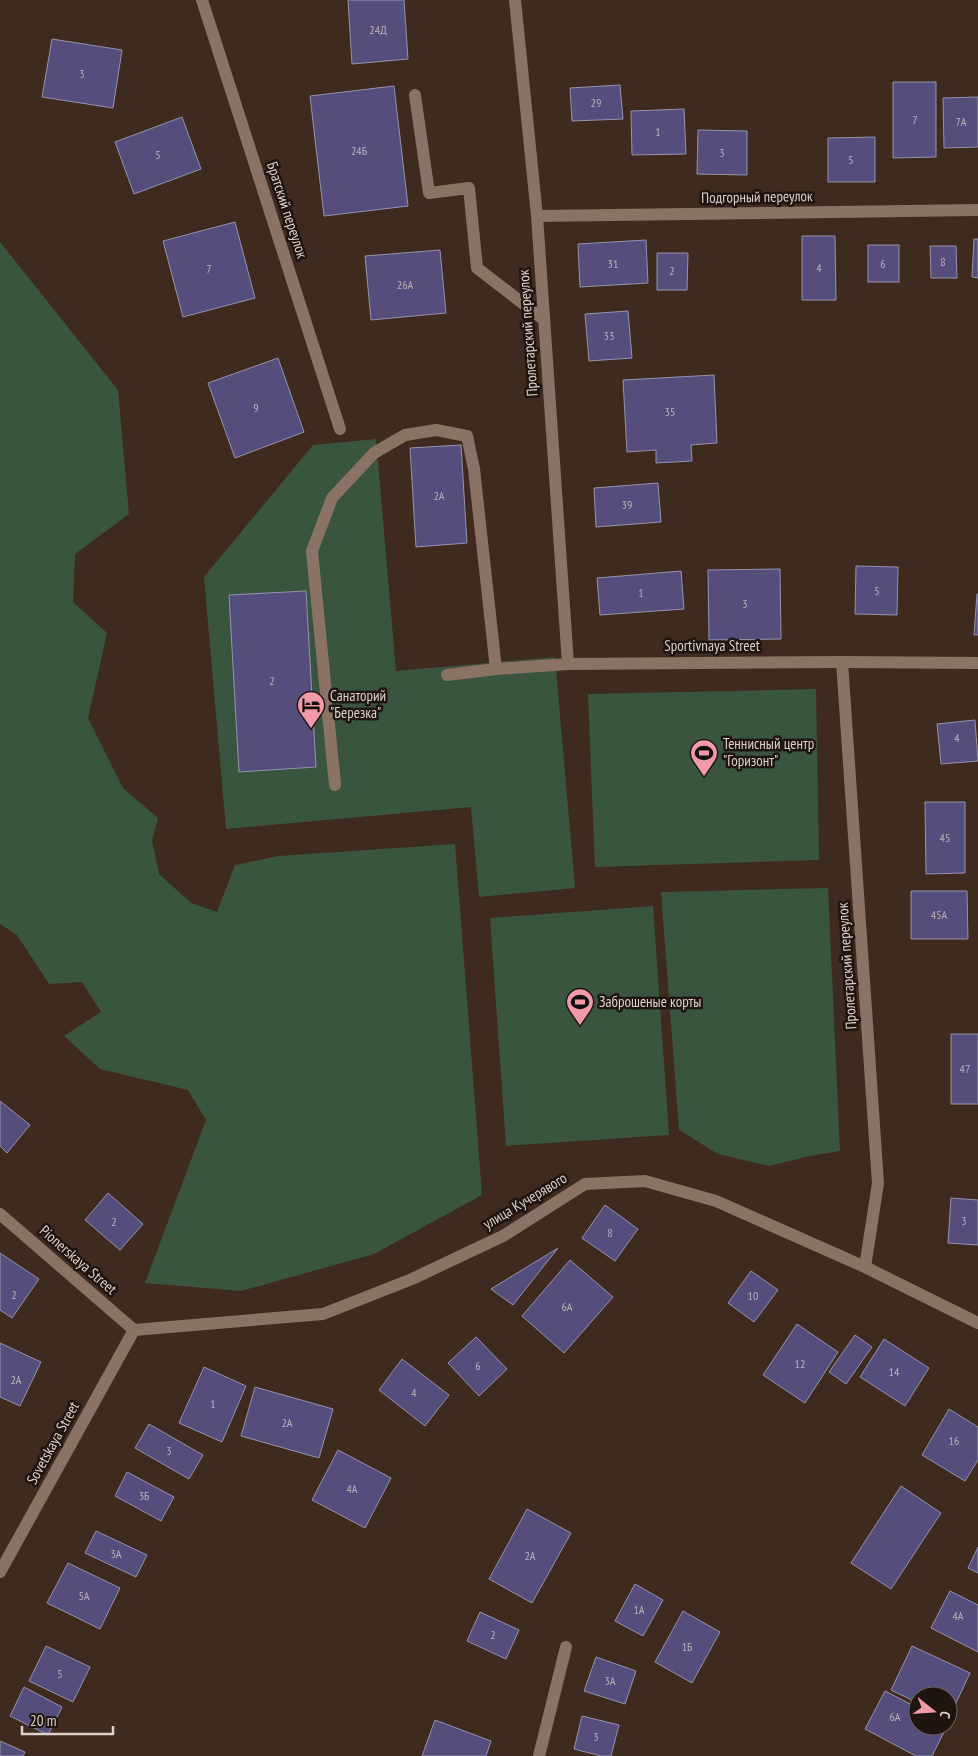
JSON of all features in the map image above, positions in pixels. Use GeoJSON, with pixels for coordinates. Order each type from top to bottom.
{"type":"FeatureCollection","features":[{"type":"Feature","properties":{"kind":"street","name":"Братский переулок"},"geometry":{"type":"LineString","coordinates":[[202,0],[340,429]]}},
{"type":"Feature","properties":{"kind":"street","name":"Пролетарский переулок"},"geometry":{"type":"LineString","coordinates":[[515,0],[537,216],[568,664]]}},
{"type":"Feature","properties":{"kind":"street"},"geometry":{"type":"LineString","coordinates":[[416,95],[429,193],[469,188],[477,268],[543,318]]}},
{"type":"Feature","properties":{"kind":"street","name":"Подгорный переулок"},"geometry":{"type":"LineString","coordinates":[[537,216],[978,210]]}},
{"type":"Feature","properties":{"kind":"street"},"geometry":{"type":"LineString","coordinates":[[335,785],[312,551],[332,498],[374,453],[405,435],[436,430],[467,436],[474,469],[496,668]]}},
{"type":"Feature","properties":{"kind":"street","name":"Пролетарский переулок"},"geometry":{"type":"LineString","coordinates":[[842,662],[878,1183],[864,1267]]}},
{"type":"Feature","properties":{"kind":"street","name":"Sportivnaya Street"},"geometry":{"type":"LineString","coordinates":[[447,675],[496,668],[568,664],[978,663]]}},
{"type":"Feature","properties":{"kind":"street","name":"улица Кучерявого"},"geometry":{"type":"LineString","coordinates":[[134,1330],[324,1314],[412,1279],[503,1236],[585,1184],[644,1181],[716,1201],[864,1267],[978,1322]]}},
{"type":"Feature","properties":{"kind":"street","name":"Pionerskaya Street"},"geometry":{"type":"LineString","coordinates":[[0,1214],[134,1330]]}},
{"type":"Feature","properties":{"kind":"street","name":"Sovetskaya Street"},"geometry":{"type":"LineString","coordinates":[[0,1572],[134,1330]]}},
{"type":"Feature","properties":{"kind":"street"},"geometry":{"type":"LineString","coordinates":[[539,1756],[566,1647]]}},
{"type":"Feature","properties":{"kind":"green space"},"geometry":{"type":"Polygon","coordinates":[[[0,242],[118,390],[129,514],[75,554],[73,602],[107,633],[88,718],[123,788],[158,818],[152,840],[159,874],[191,903],[217,912],[235,865],[279,856],[455,844],[482,1195],[374,1254],[241,1291],[145,1283],[206,1120],[188,1090],[100,1069],[64,1036],[101,1012],[82,982],[49,984],[17,935],[0,924],[0,242]]]}},
{"type":"Feature","properties":{"kind":"green space"},"geometry":{"type":"Polygon","coordinates":[[[376,439],[396,671],[555,657],[575,888],[479,897],[471,807],[226,829],[204,577],[313,445],[376,439]]]}},
{"type":"Feature","properties":{"kind":"green space","name":"Теннисный центр \"Горизонт\""},"geometry":{"type":"Polygon","coordinates":[[[816,689],[819,860],[595,867],[588,694],[816,689]]]}},
{"type":"Feature","properties":{"kind":"green space"},"geometry":{"type":"Polygon","coordinates":[[[828,888],[840,1151],[769,1166],[718,1154],[679,1130],[661,892],[828,888]]]}},
{"type":"Feature","properties":{"kind":"green space","name":"Заброшеные корты"},"geometry":{"type":"Polygon","coordinates":[[[653,906],[669,1135],[506,1146],[490,918],[653,906]]]}},
{"type":"Feature","properties":{"kind":"building"},"geometry":{"type":"Polygon","coordinates":[[[348,0],[404,0],[408,59],[352,64],[348,0]]]}},
{"type":"Feature","properties":{"kind":"building"},"geometry":{"type":"Polygon","coordinates":[[[52,39],[122,50],[113,108],[42,97],[52,39]]]}},
{"type":"Feature","properties":{"kind":"building"},"geometry":{"type":"Polygon","coordinates":[[[893,82],[936,82],[936,157],[893,158],[893,82]]]}},
{"type":"Feature","properties":{"kind":"building"},"geometry":{"type":"Polygon","coordinates":[[[620,85],[623,119],[572,121],[570,88],[620,85]]]}},
{"type":"Feature","properties":{"kind":"building"},"geometry":{"type":"Polygon","coordinates":[[[394,86],[408,206],[324,216],[310,96],[394,86]]]}},
{"type":"Feature","properties":{"kind":"building"},"geometry":{"type":"Polygon","coordinates":[[[978,97],[978,147],[944,148],[943,98],[978,97]]]}},
{"type":"Feature","properties":{"kind":"building"},"geometry":{"type":"Polygon","coordinates":[[[684,109],[686,154],[632,155],[631,111],[684,109]]]}},
{"type":"Feature","properties":{"kind":"building"},"geometry":{"type":"Polygon","coordinates":[[[182,117],[201,169],[134,194],[115,142],[182,117]]]}},
{"type":"Feature","properties":{"kind":"building"},"geometry":{"type":"Polygon","coordinates":[[[698,130],[747,131],[747,175],[697,174],[698,130]]]}},
{"type":"Feature","properties":{"kind":"building"},"geometry":{"type":"Polygon","coordinates":[[[875,137],[875,182],[828,182],[828,138],[875,137]]]}},
{"type":"Feature","properties":{"kind":"building"},"geometry":{"type":"Polygon","coordinates":[[[235,222],[255,298],[183,317],[163,241],[235,222]]]}},
{"type":"Feature","properties":{"kind":"building"},"geometry":{"type":"Polygon","coordinates":[[[802,236],[835,236],[836,300],[802,300],[802,236]]]}},
{"type":"Feature","properties":{"kind":"building"},"geometry":{"type":"Polygon","coordinates":[[[974,239],[978,239],[978,278],[972,277],[974,239]]]}},
{"type":"Feature","properties":{"kind":"building"},"geometry":{"type":"Polygon","coordinates":[[[646,240],[648,283],[580,287],[578,244],[646,240]]]}},
{"type":"Feature","properties":{"kind":"building"},"geometry":{"type":"Polygon","coordinates":[[[868,245],[899,245],[899,282],[868,282],[868,245]]]}},
{"type":"Feature","properties":{"kind":"building"},"geometry":{"type":"Polygon","coordinates":[[[930,246],[956,246],[957,278],[931,278],[930,246]]]}},
{"type":"Feature","properties":{"kind":"building"},"geometry":{"type":"Polygon","coordinates":[[[440,250],[446,313],[371,320],[365,256],[440,250]]]}},
{"type":"Feature","properties":{"kind":"building"},"geometry":{"type":"Polygon","coordinates":[[[657,253],[688,253],[687,290],[657,290],[657,253]]]}},
{"type":"Feature","properties":{"kind":"building"},"geometry":{"type":"Polygon","coordinates":[[[628,311],[632,358],[589,361],[585,314],[628,311]]]}},
{"type":"Feature","properties":{"kind":"building"},"geometry":{"type":"Polygon","coordinates":[[[278,358],[304,432],[235,458],[208,383],[278,358]]]}},
{"type":"Feature","properties":{"kind":"building"},"geometry":{"type":"Polygon","coordinates":[[[714,375],[717,443],[691,445],[692,461],[656,463],[656,450],[627,452],[623,380],[714,375]]]}},
{"type":"Feature","properties":{"kind":"building"},"geometry":{"type":"Polygon","coordinates":[[[461,445],[467,543],[416,547],[410,448],[461,445]]]}},
{"type":"Feature","properties":{"kind":"building"},"geometry":{"type":"Polygon","coordinates":[[[658,483],[661,522],[596,527],[594,488],[658,483]]]}},
{"type":"Feature","properties":{"kind":"building"},"geometry":{"type":"Polygon","coordinates":[[[856,566],[898,567],[897,615],[855,614],[856,566]]]}},
{"type":"Feature","properties":{"kind":"building"},"geometry":{"type":"Polygon","coordinates":[[[780,569],[781,639],[709,640],[708,570],[780,569]]]}},
{"type":"Feature","properties":{"kind":"building"},"geometry":{"type":"Polygon","coordinates":[[[681,571],[684,609],[600,615],[597,578],[681,571]]]}},
{"type":"Feature","properties":{"kind":"building"},"geometry":{"type":"Polygon","coordinates":[[[306,591],[316,767],[239,772],[229,595],[306,591]]]}},
{"type":"Feature","properties":{"kind":"building"},"geometry":{"type":"Polygon","coordinates":[[[977,594],[978,635],[974,635],[977,594]]]}},
{"type":"Feature","properties":{"kind":"building"},"geometry":{"type":"Polygon","coordinates":[[[975,720],[978,761],[941,764],[937,724],[975,720]]]}},
{"type":"Feature","properties":{"kind":"building"},"geometry":{"type":"Polygon","coordinates":[[[925,802],[965,802],[965,873],[926,874],[925,802]]]}},
{"type":"Feature","properties":{"kind":"building"},"geometry":{"type":"Polygon","coordinates":[[[911,891],[967,891],[968,939],[911,939],[911,891]]]}},
{"type":"Feature","properties":{"kind":"building"},"geometry":{"type":"Polygon","coordinates":[[[951,1034],[978,1034],[978,1104],[951,1104],[951,1034]]]}},
{"type":"Feature","properties":{"kind":"building"},"geometry":{"type":"Polygon","coordinates":[[[0,1101],[30,1125],[7,1153],[0,1146],[0,1101]]]}},
{"type":"Feature","properties":{"kind":"building"},"geometry":{"type":"Polygon","coordinates":[[[108,1193],[143,1224],[120,1250],[85,1220],[108,1193]]]}},
{"type":"Feature","properties":{"kind":"building"},"geometry":{"type":"Polygon","coordinates":[[[951,1198],[978,1200],[978,1245],[948,1243],[951,1198]]]}},
{"type":"Feature","properties":{"kind":"building"},"geometry":{"type":"Polygon","coordinates":[[[605,1205],[638,1229],[615,1261],[582,1238],[605,1205]]]}},
{"type":"Feature","properties":{"kind":"building"},"geometry":{"type":"Polygon","coordinates":[[[558,1248],[513,1305],[491,1289],[558,1248]]]}},
{"type":"Feature","properties":{"kind":"building"},"geometry":{"type":"Polygon","coordinates":[[[0,1253],[39,1279],[12,1318],[0,1310],[0,1253]]]}},
{"type":"Feature","properties":{"kind":"building"},"geometry":{"type":"Polygon","coordinates":[[[570,1260],[613,1297],[564,1353],[522,1316],[570,1260]]]}},
{"type":"Feature","properties":{"kind":"building"},"geometry":{"type":"Polygon","coordinates":[[[751,1271],[778,1290],[754,1322],[728,1303],[751,1271]]]}},
{"type":"Feature","properties":{"kind":"building"},"geometry":{"type":"Polygon","coordinates":[[[797,1324],[838,1352],[805,1403],[763,1375],[797,1324]]]}},
{"type":"Feature","properties":{"kind":"building"},"geometry":{"type":"Polygon","coordinates":[[[855,1335],[872,1347],[846,1384],[829,1372],[855,1335]]]}},
{"type":"Feature","properties":{"kind":"building"},"geometry":{"type":"Polygon","coordinates":[[[476,1337],[507,1369],[479,1396],[448,1363],[476,1337]]]}},
{"type":"Feature","properties":{"kind":"building"},"geometry":{"type":"Polygon","coordinates":[[[884,1339],[929,1368],[905,1406],[860,1377],[884,1339]]]}},
{"type":"Feature","properties":{"kind":"building"},"geometry":{"type":"Polygon","coordinates":[[[0,1343],[41,1362],[20,1406],[0,1397],[0,1343]]]}},
{"type":"Feature","properties":{"kind":"building"},"geometry":{"type":"Polygon","coordinates":[[[402,1359],[449,1395],[425,1426],[379,1390],[402,1359]]]}},
{"type":"Feature","properties":{"kind":"building"},"geometry":{"type":"Polygon","coordinates":[[[204,1367],[246,1386],[222,1442],[179,1423],[204,1367]]]}},
{"type":"Feature","properties":{"kind":"building"},"geometry":{"type":"Polygon","coordinates":[[[255,1387],[333,1409],[319,1458],[241,1436],[255,1387]]]}},
{"type":"Feature","properties":{"kind":"building"},"geometry":{"type":"Polygon","coordinates":[[[949,1409],[978,1427],[978,1460],[965,1481],[922,1455],[949,1409]]]}},
{"type":"Feature","properties":{"kind":"building"},"geometry":{"type":"Polygon","coordinates":[[[149,1424],[203,1455],[189,1479],[135,1448],[149,1424]]]}},
{"type":"Feature","properties":{"kind":"building"},"geometry":{"type":"Polygon","coordinates":[[[338,1450],[391,1478],[365,1528],[312,1500],[338,1450]]]}},
{"type":"Feature","properties":{"kind":"building"},"geometry":{"type":"Polygon","coordinates":[[[127,1472],[174,1497],[161,1521],[115,1496],[127,1472]]]}},
{"type":"Feature","properties":{"kind":"building"},"geometry":{"type":"Polygon","coordinates":[[[901,1486],[941,1513],[891,1589],[851,1563],[901,1486]]]}},
{"type":"Feature","properties":{"kind":"building"},"geometry":{"type":"Polygon","coordinates":[[[527,1509],[571,1533],[532,1603],[489,1579],[527,1509]]]}},
{"type":"Feature","properties":{"kind":"building"},"geometry":{"type":"Polygon","coordinates":[[[96,1531],[147,1555],[136,1577],[85,1553],[96,1531]]]}},
{"type":"Feature","properties":{"kind":"building"},"geometry":{"type":"Polygon","coordinates":[[[978,1547],[978,1573],[968,1568],[978,1547]]]}},
{"type":"Feature","properties":{"kind":"building"},"geometry":{"type":"Polygon","coordinates":[[[68,1563],[120,1588],[100,1629],[47,1603],[68,1563]]]}},
{"type":"Feature","properties":{"kind":"building"},"geometry":{"type":"Polygon","coordinates":[[[635,1584],[663,1600],[643,1636],[615,1621],[635,1584]]]}},
{"type":"Feature","properties":{"kind":"building"},"geometry":{"type":"Polygon","coordinates":[[[950,1591],[978,1605],[978,1652],[931,1628],[950,1591]]]}},
{"type":"Feature","properties":{"kind":"building"},"geometry":{"type":"Polygon","coordinates":[[[683,1611],[720,1632],[692,1683],[655,1662],[683,1611]]]}},
{"type":"Feature","properties":{"kind":"building"},"geometry":{"type":"Polygon","coordinates":[[[480,1612],[519,1630],[506,1659],[467,1641],[480,1612]]]}},
{"type":"Feature","properties":{"kind":"building"},"geometry":{"type":"Polygon","coordinates":[[[46,1646],[90,1667],[73,1702],[29,1681],[46,1646]]]}},
{"type":"Feature","properties":{"kind":"building"},"geometry":{"type":"Polygon","coordinates":[[[912,1646],[970,1673],[958,1699],[958,1686],[908,1686],[908,1698],[891,1690],[912,1646]]]}},
{"type":"Feature","properties":{"kind":"building"},"geometry":{"type":"Polygon","coordinates":[[[596,1657],[636,1671],[625,1704],[584,1691],[596,1657]]]}},
{"type":"Feature","properties":{"kind":"building"},"geometry":{"type":"Polygon","coordinates":[[[24,1687],[62,1707],[48,1735],[10,1716],[24,1687]]]}},
{"type":"Feature","properties":{"kind":"building"},"geometry":{"type":"Polygon","coordinates":[[[885,1691],[908,1703],[908,1736],[942,1736],[932,1756],[916,1756],[865,1729],[885,1691]]]}},
{"type":"Feature","properties":{"kind":"building"},"geometry":{"type":"Polygon","coordinates":[[[582,1716],[619,1725],[611,1756],[601,1756],[574,1749],[582,1716]]]}},
{"type":"Feature","properties":{"kind":"building"},"geometry":{"type":"Polygon","coordinates":[[[435,1720],[491,1741],[486,1756],[422,1756],[435,1720]]]}},
{"type":"Feature","properties":{"kind":"building"},"geometry":{"type":"Polygon","coordinates":[[[0,1741],[25,1752],[23,1756],[0,1756],[0,1741]]]}},
{"type":"Feature","properties":{"kind":"place","name":"Санаторий \"Березка\""},"geometry":{"type":"Point","coordinates":[311,729]}},
{"type":"Feature","properties":{"kind":"place","name":"Теннисный центр \"Горизонт\""},"geometry":{"type":"Point","coordinates":[704,777]}},
{"type":"Feature","properties":{"kind":"place","name":"Заброшеные корты"},"geometry":{"type":"Point","coordinates":[580,1026]}}]}
